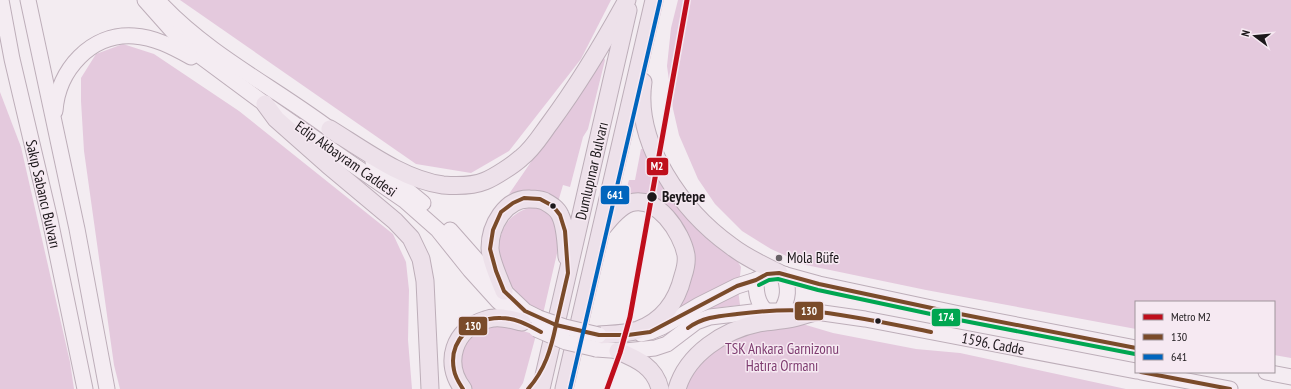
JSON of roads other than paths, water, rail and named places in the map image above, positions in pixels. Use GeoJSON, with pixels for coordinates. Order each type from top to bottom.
{"type":"FeatureCollection","features":[{"type":"Feature","properties":{"kind":"highway"},"geometry":{"type":"LineString","coordinates":[[330,129],[392,167],[413,177],[443,185],[466,185],[485,181],[522,158],[537,141],[613,26],[627,0]]}},
{"type":"Feature","properties":{"kind":"highway","name":"Dumlupınar Bulvarı"},"geometry":{"type":"LineString","coordinates":[[541,389],[631,0]]}},
{"type":"Feature","properties":{"kind":"highway","name":"Dumlupınar Bulvarı"},"geometry":{"type":"LineString","coordinates":[[565,386],[572,347],[602,229],[654,0]]}},
{"type":"Feature","properties":{"kind":"highway"},"geometry":{"type":"LineString","coordinates":[[645,36],[646,56],[641,104],[652,145],[666,176],[690,207],[715,234],[731,247],[747,257],[781,274]]}},
{"type":"Feature","properties":{"kind":"highway"},"geometry":{"type":"LineString","coordinates":[[265,104],[276,119],[395,221],[411,238],[421,259],[424,281],[430,389]]}},
{"type":"Feature","properties":{"kind":"highway"},"geometry":{"type":"LineString","coordinates":[[504,292],[490,249],[493,230],[501,212],[513,203],[524,198],[540,199],[553,206],[560,215],[564,231],[568,273]]}},
{"type":"Feature","properties":{"kind":"highway"},"geometry":{"type":"LineString","coordinates":[[598,342],[640,329],[660,318],[675,300],[681,286],[686,257],[683,245],[677,233],[660,210],[650,203],[631,202],[624,206],[602,229]]}},
{"type":"Feature","properties":{"kind":"highway"},"geometry":{"type":"LineString","coordinates":[[676,389],[682,374],[688,365],[701,352],[717,340],[739,328],[759,323],[789,319],[816,312]]}},
{"type":"Feature","properties":{"kind":"highway"},"geometry":{"type":"LineString","coordinates":[[463,389],[454,374],[454,351],[463,334],[470,326],[494,318],[532,323]]}},
{"type":"Feature","properties":{"kind":"highway"},"geometry":{"type":"LineString","coordinates":[[618,351],[631,356],[650,368],[657,378],[660,389]]}},
{"type":"Feature","properties":{"kind":"highway"},"geometry":{"type":"LineString","coordinates":[[528,389],[534,382],[550,352]]}},
{"type":"Feature","properties":{"kind":"main road","name":"Sakıp Sabancı Bulvarı"},"geometry":{"type":"LineString","coordinates":[[1,0],[12,59],[50,220],[85,389]]}},
{"type":"Feature","properties":{"kind":"main road","name":"Sakıp Sabancı Bulvarı"},"geometry":{"type":"LineString","coordinates":[[28,0],[78,237],[107,389]]}},
{"type":"Feature","properties":{"kind":"main road","name":"Edip Akbayram Caddesi"},"geometry":{"type":"LineString","coordinates":[[145,0],[186,44],[265,104],[404,200],[438,230],[470,270],[498,301],[532,323]]}},
{"type":"Feature","properties":{"kind":"main road","name":"Edip Akbayram Caddesi"},"geometry":{"type":"LineString","coordinates":[[157,0],[189,32],[330,129],[414,195],[475,257],[504,292],[525,311],[532,323]]}},
{"type":"Feature","properties":{"kind":"main road"},"geometry":{"type":"LineString","coordinates":[[0,30],[12,59]]}},
{"type":"Feature","properties":{"kind":"main road"},"geometry":{"type":"LineString","coordinates":[[55,124],[58,95],[62,81],[68,70],[87,50],[104,40],[114,37],[133,36],[161,42],[229,77]]}},
{"type":"Feature","properties":{"kind":"main road"},"geometry":{"type":"LineString","coordinates":[[532,323],[565,327],[598,342],[628,335],[650,332],[662,327],[692,308],[737,286],[756,280],[767,274],[781,274],[788,286],[788,296],[774,311],[760,302],[756,289],[756,280]]}},
{"type":"Feature","properties":{"kind":"main road","name":"1596. Cadde"},"geometry":{"type":"LineString","coordinates":[[781,274],[815,283],[964,315],[1135,348]]}},
{"type":"Feature","properties":{"kind":"main road","name":"1596. Cadde"},"geometry":{"type":"LineString","coordinates":[[598,342],[618,351],[648,349],[667,344],[696,322],[710,317],[774,311],[816,312],[873,321],[1135,371]]}},
{"type":"Feature","properties":{"kind":"main road"},"geometry":{"type":"LineString","coordinates":[[1146,373],[1230,389]]}},
{"type":"Feature","properties":{"kind":"main road"},"geometry":{"type":"LineString","coordinates":[[1271,373],[1291,377]]}},
{"type":"Feature","properties":{"kind":"metro line","name":"M2"},"geometry":{"type":"LineString","coordinates":[[607,389],[620,353],[630,317],[687,0]]}},
{"type":"Feature","properties":{"kind":"place","name":"Beytepe"},"geometry":{"type":"Point","coordinates":[652,197]}},
{"type":"Feature","properties":{"kind":"place","name":"Mola Büfe"},"geometry":{"type":"Point","coordinates":[779,258]}},
{"type":"Feature","properties":{"kind":"park label","name":"TSK Ankara Garnizonu Hatıra Ormanı"},"geometry":{"type":"Point","coordinates":[782,358]}}]}
